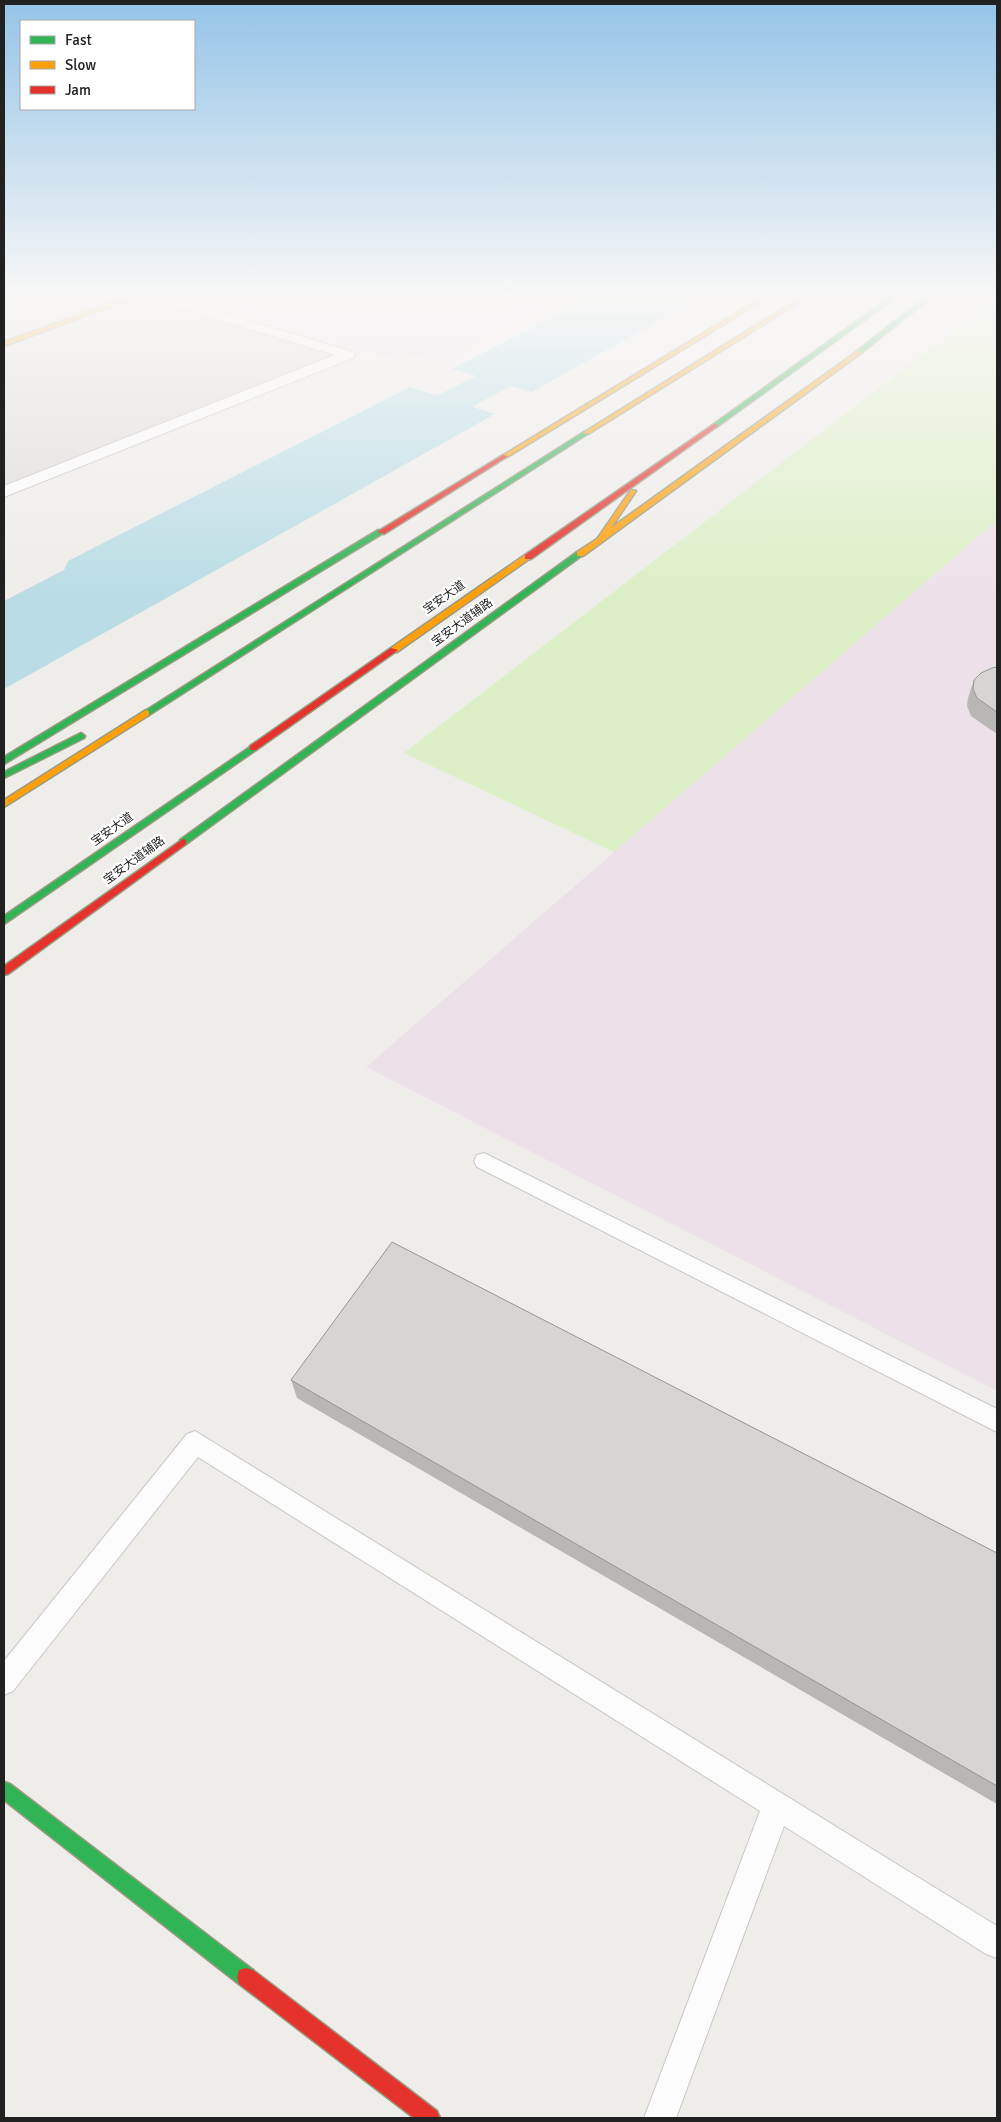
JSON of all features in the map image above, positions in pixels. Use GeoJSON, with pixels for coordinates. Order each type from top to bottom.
{"type":"FeatureCollection","features":[{"type":"Feature","properties":{"kind":"main road"},"geometry":{"type":"LineString","coordinates":[[4,761],[609,392]]}},
{"type":"Feature","properties":{"kind":"main road"},"geometry":{"type":"LineString","coordinates":[[4,804],[468,507],[652,392]]}},
{"type":"Feature","properties":{"kind":"main road","name":"宝安大道"},"geometry":{"type":"LineString","coordinates":[[4,921],[763,392]]}},
{"type":"Feature","properties":{"kind":"main road","name":"宝安大道辅路"},"geometry":{"type":"LineString","coordinates":[[4,971],[803,392]]}},
{"type":"Feature","properties":{"kind":"main road"},"geometry":{"type":"LineString","coordinates":[[600,539],[642,477]]}},
{"type":"Feature","properties":{"kind":"main road"},"geometry":{"type":"LineString","coordinates":[[108,723],[204,676]]}},
{"type":"Feature","properties":{"kind":"main road"},"geometry":{"type":"LineString","coordinates":[[4,775],[91,732]]}},
{"type":"Feature","properties":{"kind":"main road"},"geometry":{"type":"LineString","coordinates":[[4,1790],[430,2118]]}},
{"type":"Feature","properties":{"kind":"street"},"geometry":{"type":"LineString","coordinates":[[4,492],[255,392]]}},
{"type":"Feature","properties":{"kind":"lane"},"geometry":{"type":"LineString","coordinates":[[484,1161],[997,1421]]}},
{"type":"Feature","properties":{"kind":"lane"},"geometry":{"type":"LineString","coordinates":[[4,1682],[195,1442],[997,1942]]}},
{"type":"Feature","properties":{"kind":"lane"},"geometry":{"type":"LineString","coordinates":[[660,2118],[777,1805]]}},
{"type":"Feature","properties":{"kind":"shaded area"},"geometry":{"type":"Polygon","coordinates":[[[4,392],[255,392],[4,492],[4,392]]]}},
{"type":"Feature","properties":{"kind":"shaded area"},"geometry":{"type":"Polygon","coordinates":[[[997,520],[997,1391],[366,1067],[997,520]]]}},
{"type":"Feature","properties":{"kind":"green space"},"geometry":{"type":"Polygon","coordinates":[[[874,392],[997,392],[997,520],[614,852],[404,753],[874,392]]]}},
{"type":"Feature","properties":{"kind":"water"},"geometry":{"type":"Polygon","coordinates":[[[400,392],[426,392],[495,414],[4,689],[4,601],[64,570],[68,561],[400,392]]]}},
{"type":"Feature","properties":{"kind":"building"},"geometry":{"type":"Polygon","coordinates":[[[997,667],[997,712],[977,698],[973,689],[974,680],[981,673],[997,667]]]}},
{"type":"Feature","properties":{"kind":"building"},"geometry":{"type":"Polygon","coordinates":[[[392,1242],[997,1553],[997,1786],[291,1380],[392,1242]]]}},
{"type":"Feature","properties":{"kind":"waterway"},"geometry":{"type":"LineString","coordinates":[[372,445],[472,392]]}},
{"type":"Feature","properties":{"kind":"traffic: fast"},"geometry":{"type":"LineString","coordinates":[[716,425],[762,392]]}},
{"type":"Feature","properties":{"kind":"traffic: fast"},"geometry":{"type":"LineString","coordinates":[[146,713],[586,433]]}},
{"type":"Feature","properties":{"kind":"traffic: fast"},"geometry":{"type":"LineString","coordinates":[[4,761],[381,532]]}},
{"type":"Feature","properties":{"kind":"traffic: fast"},"geometry":{"type":"LineString","coordinates":[[183,842],[580,554]]}},
{"type":"Feature","properties":{"kind":"traffic: fast"},"geometry":{"type":"LineString","coordinates":[[4,775],[81,736]]}},
{"type":"Feature","properties":{"kind":"traffic: fast"},"geometry":{"type":"LineString","coordinates":[[4,921],[253,748]]}},
{"type":"Feature","properties":{"kind":"traffic: fast"},"geometry":{"type":"LineString","coordinates":[[4,1790],[246,1977]]}},
{"type":"Feature","properties":{"kind":"traffic: slow"},"geometry":{"type":"LineString","coordinates":[[505,456],[610,392]]}},
{"type":"Feature","properties":{"kind":"traffic: slow"},"geometry":{"type":"LineString","coordinates":[[586,433],[652,392]]}},
{"type":"Feature","properties":{"kind":"traffic: slow"},"geometry":{"type":"LineString","coordinates":[[580,554],[804,392]]}},
{"type":"Feature","properties":{"kind":"traffic: slow"},"geometry":{"type":"LineString","coordinates":[[600,539],[633,491]]}},
{"type":"Feature","properties":{"kind":"traffic: slow"},"geometry":{"type":"LineString","coordinates":[[394,650],[528,557]]}},
{"type":"Feature","properties":{"kind":"traffic: slow"},"geometry":{"type":"LineString","coordinates":[[4,804],[146,713]]}},
{"type":"Feature","properties":{"kind":"traffic: jam"},"geometry":{"type":"LineString","coordinates":[[528,557],[716,425]]}},
{"type":"Feature","properties":{"kind":"traffic: jam"},"geometry":{"type":"LineString","coordinates":[[381,532],[505,456]]}},
{"type":"Feature","properties":{"kind":"traffic: jam"},"geometry":{"type":"LineString","coordinates":[[253,748],[394,650]]}},
{"type":"Feature","properties":{"kind":"traffic: jam"},"geometry":{"type":"LineString","coordinates":[[4,971],[183,842]]}},
{"type":"Feature","properties":{"kind":"traffic: jam"},"geometry":{"type":"LineString","coordinates":[[246,1977],[430,2118]]}}]}
